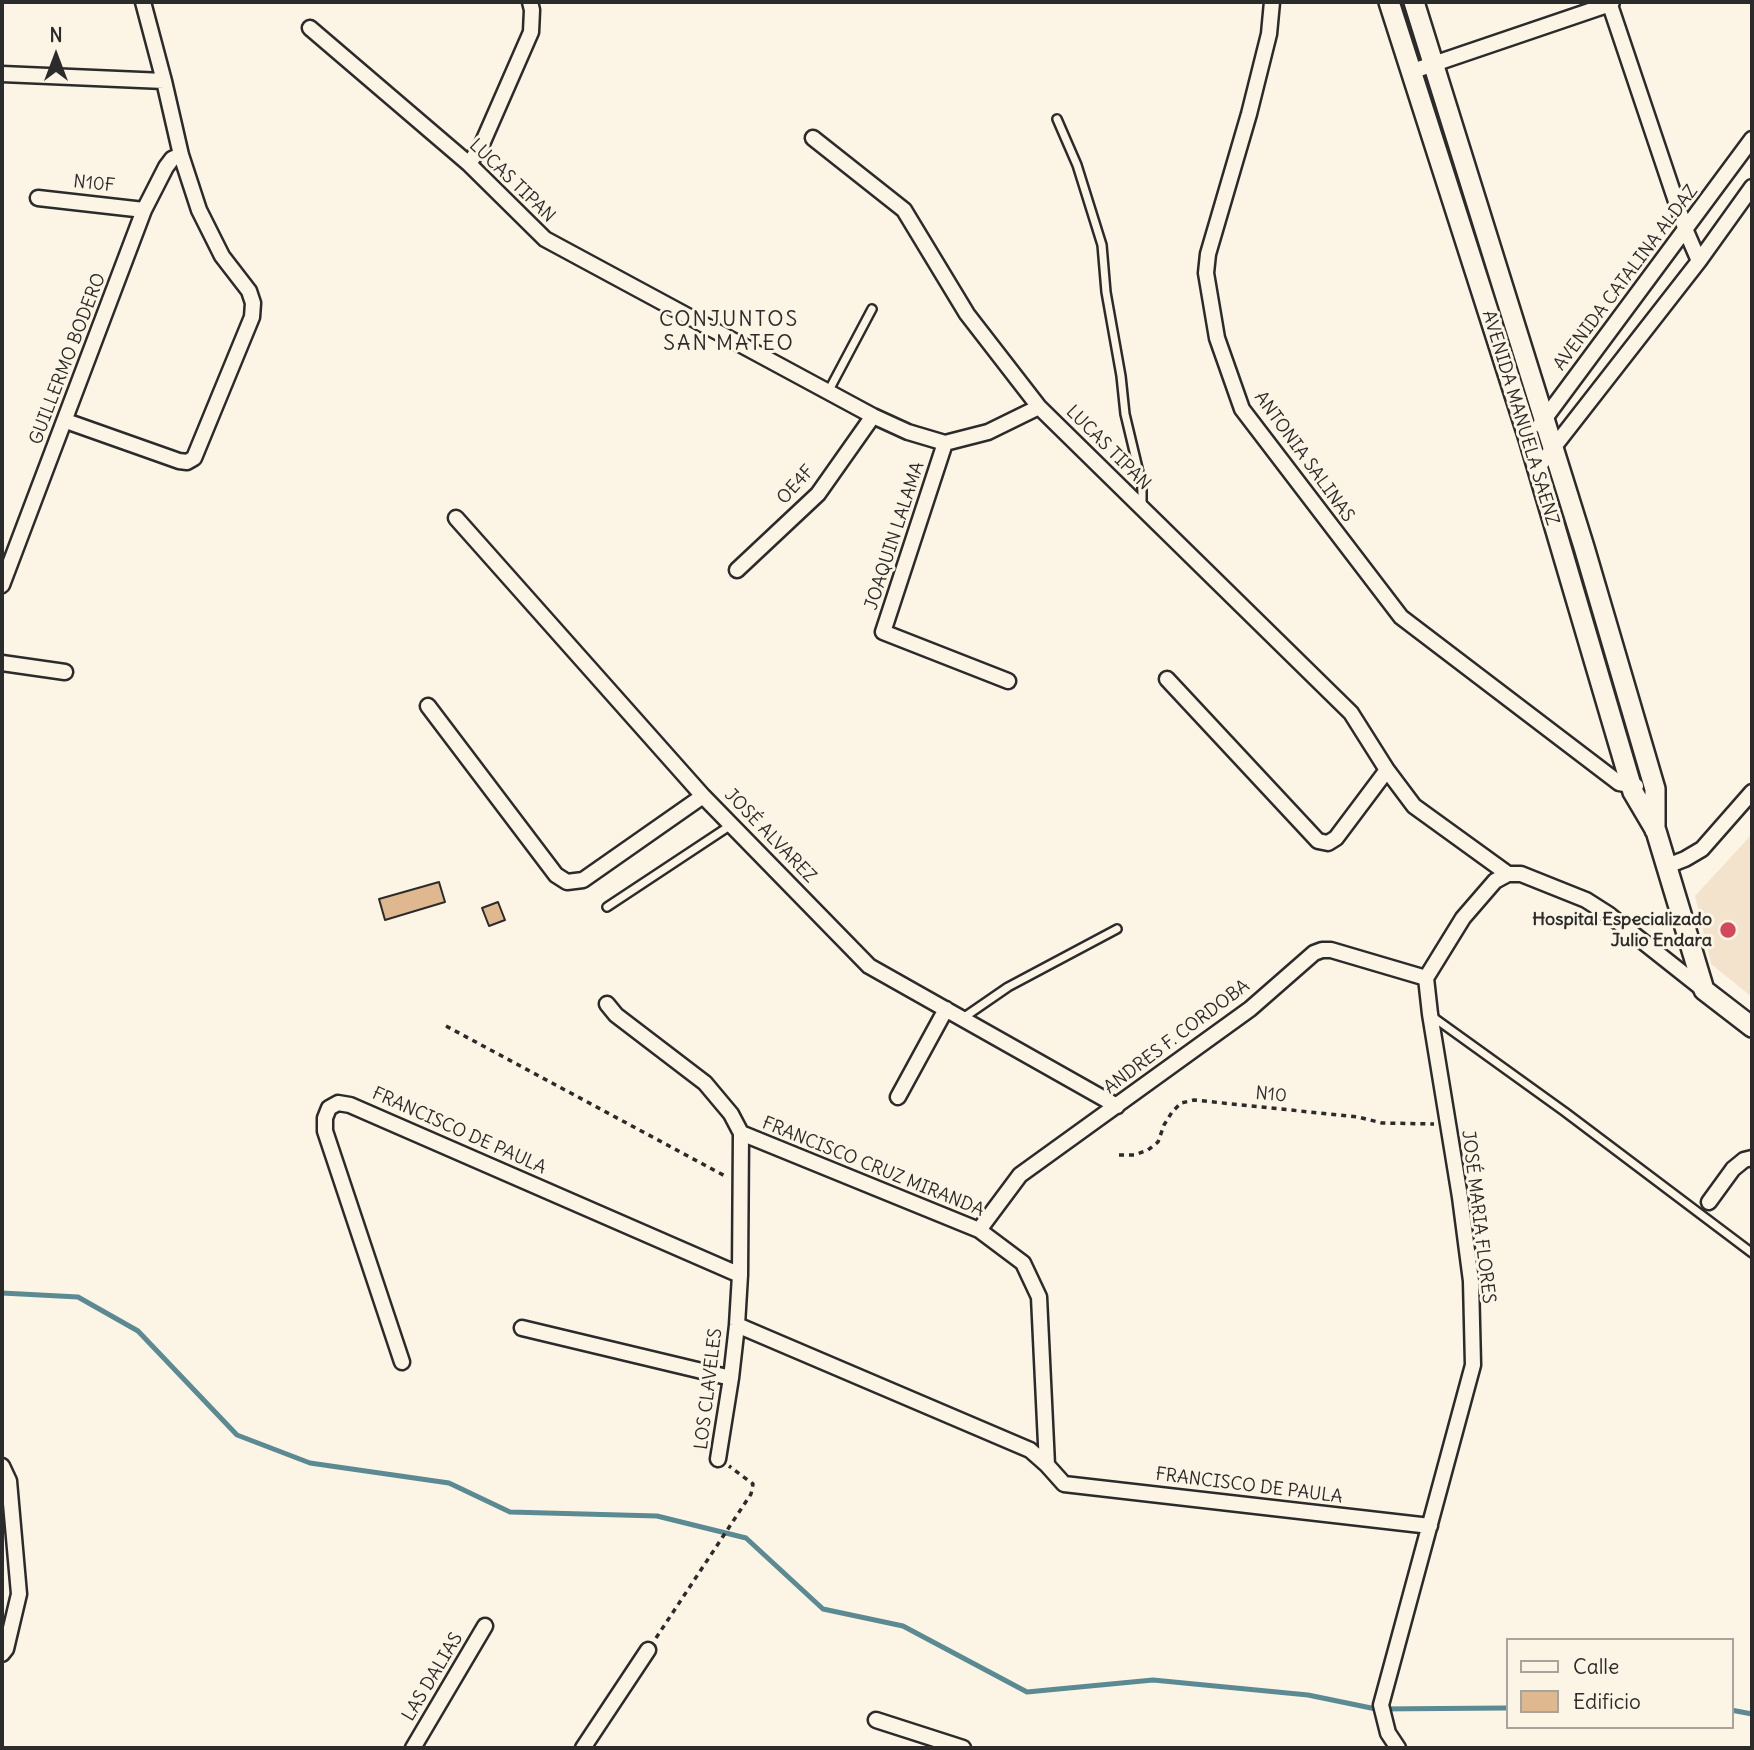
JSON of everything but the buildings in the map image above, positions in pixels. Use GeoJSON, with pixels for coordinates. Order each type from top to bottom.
{"type":"FeatureCollection","features":[{"type":"Feature","properties":{"kind":"street"},"geometry":{"type":"LineString","coordinates":[[66,421],[187,462],[194,458],[252,317],[253,303],[249,291],[222,256],[199,210],[181,155],[143,2]]}},
{"type":"Feature","properties":{"kind":"street"},"geometry":{"type":"LineString","coordinates":[[469,164],[482,144],[531,32],[530,2]]}},
{"type":"Feature","properties":{"kind":"street","name":"ANTONIA SALINAS"},"geometry":{"type":"LineString","coordinates":[[1272,2],[1269,34],[1249,114],[1208,254],[1206,273],[1217,338],[1241,409],[1401,617],[1619,783],[1655,789]]}},
{"type":"Feature","properties":{"kind":"street","name":"AVENIDA MANUELA SAENZ"},"geometry":{"type":"LineString","coordinates":[[1389,2],[1529,439],[1630,785],[1656,831],[1704,990]]}},
{"type":"Feature","properties":{"kind":"street","name":"AVENIDA MANUELA SAENZ"},"geometry":{"type":"LineString","coordinates":[[1414,2],[1555,447],[1655,789],[1656,831]]}},
{"type":"Feature","properties":{"kind":"street"},"geometry":{"type":"LineString","coordinates":[[1410,72],[1610,3],[1686,231],[1699,261]]}},
{"type":"Feature","properties":{"kind":"street","name":"LUCAS TIPAN"},"geometry":{"type":"LineString","coordinates":[[310,28],[469,164],[545,239],[873,416],[908,432],[945,443],[988,432],[1039,407],[1350,713],[1414,806],[1508,874],[1521,874],[1586,900],[1608,914],[1704,990]]}},
{"type":"Feature","properties":{"kind":"street"},"geometry":{"type":"LineString","coordinates":[[2,74],[164,80]]}},
{"type":"Feature","properties":{"kind":"street"},"geometry":{"type":"LineString","coordinates":[[813,138],[904,210],[967,314],[1039,407]]}},
{"type":"Feature","properties":{"kind":"street","name":"AVENIDA CATALINA ALDAZ"},"geometry":{"type":"LineString","coordinates":[[1529,439],[1752,139]]}},
{"type":"Feature","properties":{"kind":"street","name":"GUILLERMO BODERO"},"geometry":{"type":"LineString","coordinates":[[2,585],[145,210],[166,167],[172,159],[181,155]]}},
{"type":"Feature","properties":{"kind":"street"},"geometry":{"type":"LineString","coordinates":[[1536,470],[1699,261],[1752,187]]}},
{"type":"Feature","properties":{"kind":"street","name":"N10F"},"geometry":{"type":"LineString","coordinates":[[38,198],[145,210]]}},
{"type":"Feature","properties":{"kind":"street","name":"OE4F"},"geometry":{"type":"LineString","coordinates":[[737,570],[818,494],[873,416]]}},
{"type":"Feature","properties":{"kind":"street","name":"JOAQUIN LALAMA"},"geometry":{"type":"LineString","coordinates":[[945,443],[883,632],[1008,681]]}},
{"type":"Feature","properties":{"kind":"street","name":"JOSÉ ALVAREZ"},"geometry":{"type":"LineString","coordinates":[[456,518],[703,796],[869,966],[1117,1106]]}},
{"type":"Feature","properties":{"kind":"street"},"geometry":{"type":"LineString","coordinates":[[2,663],[65,672]]}},
{"type":"Feature","properties":{"kind":"street"},"geometry":{"type":"LineString","coordinates":[[1167,679],[1318,841],[1328,843],[1336,838],[1387,769]]}},
{"type":"Feature","properties":{"kind":"street"},"geometry":{"type":"LineString","coordinates":[[428,706],[556,875],[567,882],[583,880],[703,796]]}},
{"type":"Feature","properties":{"kind":"street"},"geometry":{"type":"LineString","coordinates":[[1667,866],[1702,849],[1752,792]]}},
{"type":"Feature","properties":{"kind":"street"},"geometry":{"type":"LineString","coordinates":[[1426,978],[1463,918],[1495,881],[1508,874]]}},
{"type":"Feature","properties":{"kind":"street","name":"ANDRES F. CORDOBA"},"geometry":{"type":"LineString","coordinates":[[979,1230],[1020,1175],[1250,1009],[1314,953],[1322,950],[1342,953],[1426,978]]}},
{"type":"Feature","properties":{"kind":"street","name":"JOSÉ MARIA FLORES"},"geometry":{"type":"LineString","coordinates":[[1398,1748],[1388,1733],[1381,1705],[1473,1365],[1471,1281],[1426,978]]}},
{"type":"Feature","properties":{"kind":"street"},"geometry":{"type":"LineString","coordinates":[[1704,990],[1752,1027]]}},
{"type":"Feature","properties":{"kind":"street","name":"FRANCISCO CRUZ MIRANDA"},"geometry":{"type":"LineString","coordinates":[[607,1004],[616,1015],[705,1083],[731,1114],[741,1133],[979,1230],[1023,1263],[1039,1297],[1047,1465]]}},
{"type":"Feature","properties":{"kind":"street"},"geometry":{"type":"LineString","coordinates":[[898,1097],[946,1009]]}},
{"type":"Feature","properties":{"kind":"street","name":"FRANCISCO DE PAULA"},"geometry":{"type":"LineString","coordinates":[[402,1362],[325,1131],[324,1118],[329,1108],[338,1104],[351,1105],[740,1275]]}},
{"type":"Feature","properties":{"kind":"street","name":"LOS CLAVELES"},"geometry":{"type":"LineString","coordinates":[[718,1459],[737,1325],[741,1133]]}},
{"type":"Feature","properties":{"kind":"street"},"geometry":{"type":"LineString","coordinates":[[1709,1202],[1733,1169],[1744,1160],[1752,1158]]}},
{"type":"Feature","properties":{"kind":"street"},"geometry":{"type":"LineString","coordinates":[[737,1325],[1030,1450],[1047,1465]]}},
{"type":"Feature","properties":{"kind":"street"},"geometry":{"type":"LineString","coordinates":[[522,1328],[731,1378]]}},
{"type":"Feature","properties":{"kind":"street","name":"FRANCISCO DE PAULA"},"geometry":{"type":"LineString","coordinates":[[1047,1465],[1064,1484],[1430,1526]]}},
{"type":"Feature","properties":{"kind":"street"},"geometry":{"type":"LineString","coordinates":[[2,1466],[9,1481],[19,1594],[6,1649],[2,1654]]}},
{"type":"Feature","properties":{"kind":"street","name":"LAS DALIAS"},"geometry":{"type":"LineString","coordinates":[[413,1748],[485,1626]]}},
{"type":"Feature","properties":{"kind":"street"},"geometry":{"type":"LineString","coordinates":[[583,1748],[648,1650]]}},
{"type":"Feature","properties":{"kind":"street"},"geometry":{"type":"LineString","coordinates":[[876,1720],[963,1748]]}},
{"type":"Feature","properties":{"kind":"lane"},"geometry":{"type":"LineString","coordinates":[[1057,119],[1077,165],[1102,245],[1106,292],[1125,414],[1142,485],[1143,509]]}},
{"type":"Feature","properties":{"kind":"lane"},"geometry":{"type":"LineString","coordinates":[[828,392],[872,309]]}},
{"type":"Feature","properties":{"kind":"lane"},"geometry":{"type":"LineString","coordinates":[[607,907],[731,824]]}},
{"type":"Feature","properties":{"kind":"lane"},"geometry":{"type":"LineString","coordinates":[[962,1018],[1007,987],[1116,929]]}},
{"type":"Feature","properties":{"kind":"lane"},"geometry":{"type":"LineString","coordinates":[[1430,1014],[1752,1253]]}},
{"type":"Feature","properties":{"kind":"path"},"geometry":{"type":"LineString","coordinates":[[446,1026],[739,1184]]}},
{"type":"Feature","properties":{"kind":"path","name":"N10"},"geometry":{"type":"LineString","coordinates":[[1119,1155],[1134,1155],[1148,1150],[1158,1142],[1172,1112],[1181,1103],[1194,1100],[1416,1125],[1447,1122]]}},
{"type":"Feature","properties":{"kind":"path","name":"LOS CLAVELES"},"geometry":{"type":"LineString","coordinates":[[648,1650],[751,1494],[753,1484],[718,1459]]}},
{"type":"Feature","properties":{"kind":"shaded area","name":"Hospital Especializado Julio Endara"},"geometry":{"type":"Polygon","coordinates":[[[1752,834],[1752,997],[1711,964],[1695,896],[1752,834]]]}},
{"type":"Feature","properties":{"kind":"waterway"},"geometry":{"type":"LineString","coordinates":[[2,1293],[78,1297],[138,1331],[237,1435],[310,1463],[449,1483],[510,1512],[657,1516],[746,1538],[823,1609],[903,1626],[1027,1692],[1153,1680],[1308,1695],[1376,1709],[1506,1708]]}},
{"type":"Feature","properties":{"kind":"waterway"},"geometry":{"type":"LineString","coordinates":[[1733,1710],[1752,1714]]}},
{"type":"Feature","properties":{"kind":"place","name":"Hospital Especializado Julio Endara"},"geometry":{"type":"Point","coordinates":[1728,930]}},
{"type":"Feature","properties":{"kind":"district","name":"CONJUNTOS SAN MATEO"},"geometry":{"type":"Point","coordinates":[729,332]}}]}
